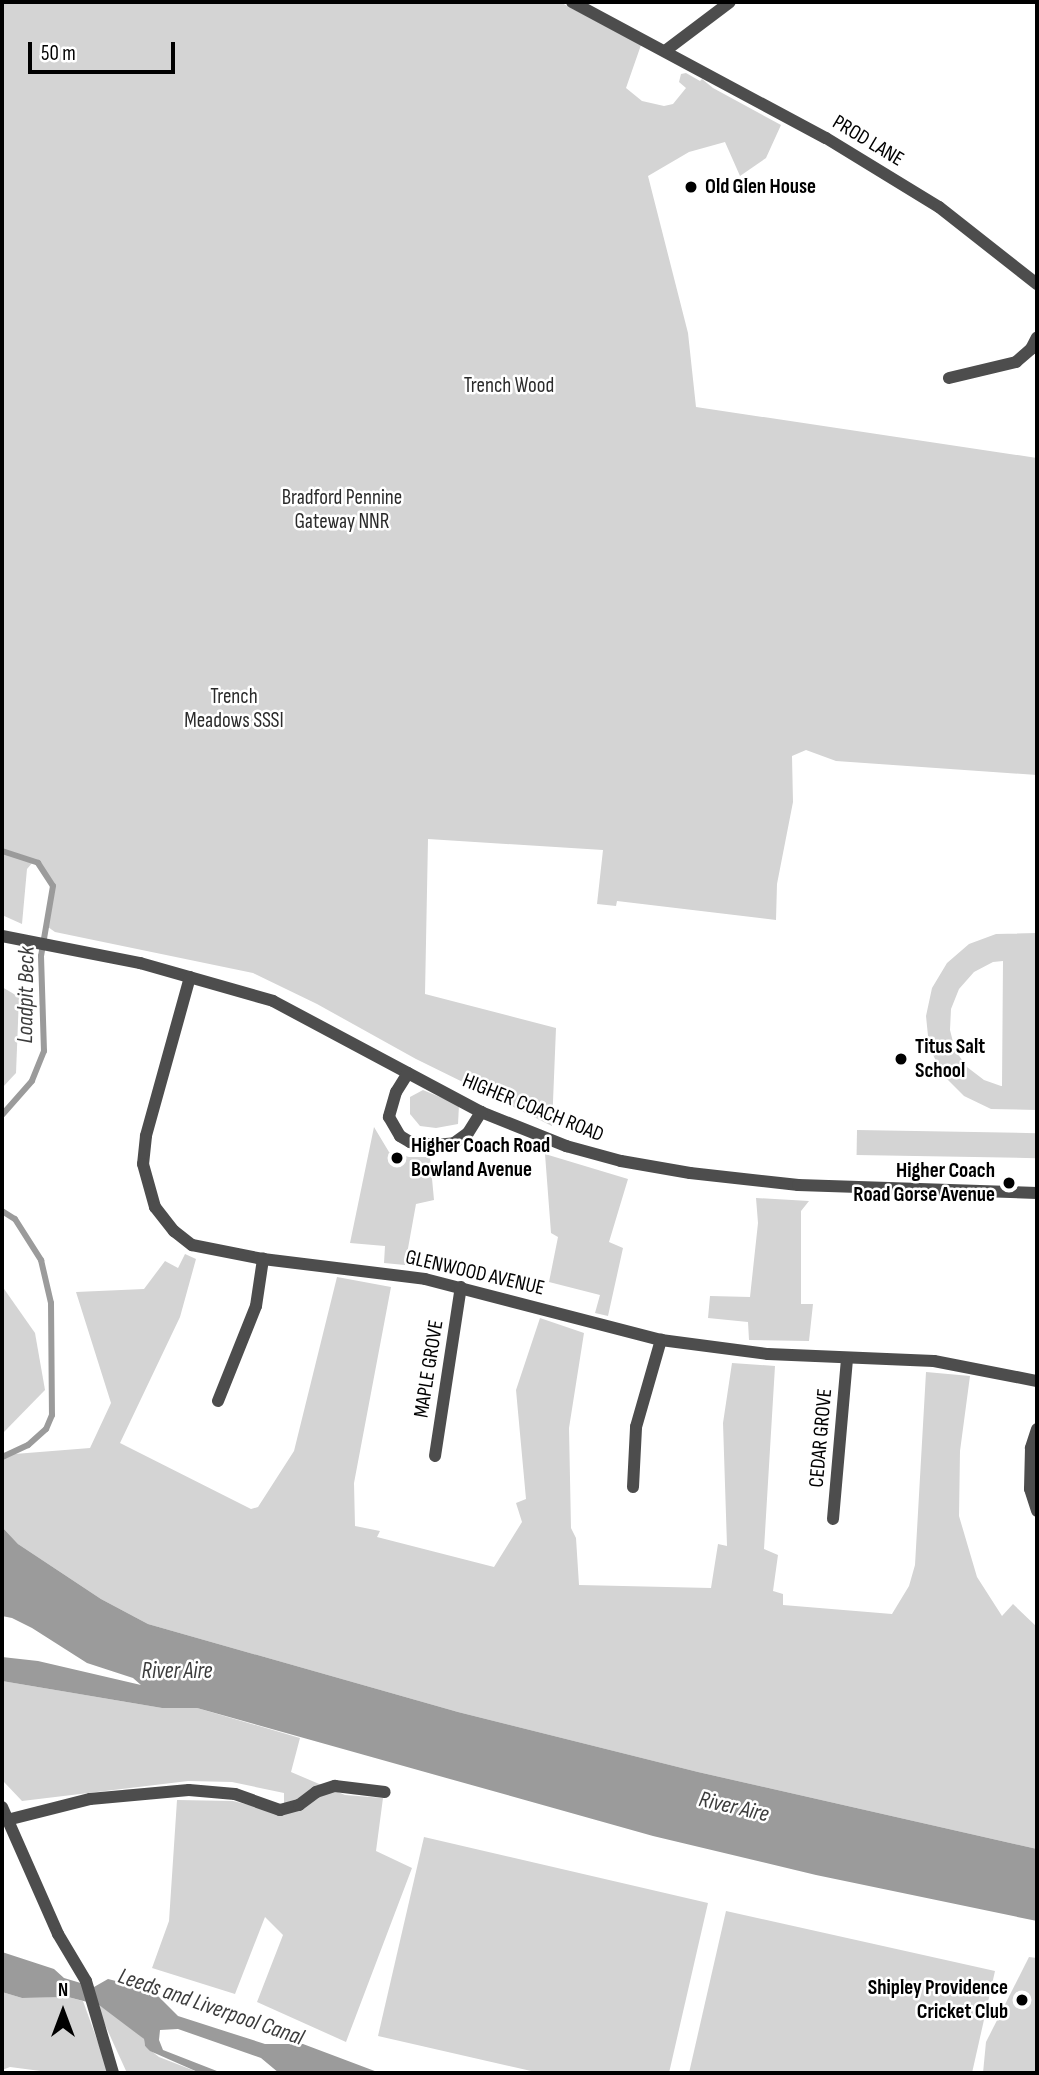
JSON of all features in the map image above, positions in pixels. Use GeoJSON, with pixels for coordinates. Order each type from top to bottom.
{"type":"FeatureCollection","features":[{"type":"Feature","properties":{"kind":"street","name":"PROD LANE"},"geometry":{"type":"LineString","coordinates":[[572,2],[791,118],[939,208],[1037,284]]}},
{"type":"Feature","properties":{"kind":"street"},"geometry":{"type":"LineString","coordinates":[[665,51],[730,2]]}},
{"type":"Feature","properties":{"kind":"street"},"geometry":{"type":"LineString","coordinates":[[949,378],[1016,362],[1031,349],[1037,337]]}},
{"type":"Feature","properties":{"kind":"street","name":"HIGHER COACH ROAD"},"geometry":{"type":"LineString","coordinates":[[2,936],[140,963],[273,1001],[481,1112],[579,1150],[690,1174],[860,1188],[1037,1193]]}},
{"type":"Feature","properties":{"kind":"street","name":"GLENWOOD AVENUE"},"geometry":{"type":"LineString","coordinates":[[190,976],[146,1136],[145,1179],[163,1219],[192,1245],[263,1259],[388,1273],[461,1287],[661,1340],[750,1352],[847,1359],[934,1361],[1037,1381]]}},
{"type":"Feature","properties":{"kind":"street"},"geometry":{"type":"LineString","coordinates":[[408,1073],[396,1092],[389,1117],[400,1136],[410,1142],[436,1145],[454,1143],[468,1133],[481,1112]]}},
{"type":"Feature","properties":{"kind":"street"},"geometry":{"type":"LineString","coordinates":[[218,1401],[256,1307],[263,1259]]}},
{"type":"Feature","properties":{"kind":"street","name":"MAPLE GROVE"},"geometry":{"type":"LineString","coordinates":[[435,1456],[461,1287]]}},
{"type":"Feature","properties":{"kind":"street"},"geometry":{"type":"LineString","coordinates":[[633,1487],[636,1427],[661,1340]]}},
{"type":"Feature","properties":{"kind":"street","name":"CEDAR GROVE"},"geometry":{"type":"LineString","coordinates":[[833,1519],[847,1359]]}},
{"type":"Feature","properties":{"kind":"street"},"geometry":{"type":"LineString","coordinates":[[1037,1429],[1031,1448],[1030,1489],[1037,1511]]}},
{"type":"Feature","properties":{"kind":"street"},"geometry":{"type":"LineString","coordinates":[[7,1820],[90,1799],[189,1790],[235,1794],[280,1810],[299,1805],[316,1792],[335,1786],[385,1792]]}},
{"type":"Feature","properties":{"kind":"street"},"geometry":{"type":"LineString","coordinates":[[2,1807],[58,1934],[86,1981],[113,2073]]}},
{"type":"Feature","properties":{"kind":"green space","name":"Bradford Pennine Gateway NNR"},"geometry":{"type":"Polygon","coordinates":[[[2,2],[560,2],[641,45],[626,88],[642,101],[664,106],[673,104],[686,88],[679,82],[681,74],[686,73],[700,81],[702,79],[713,88],[781,125],[766,158],[740,176],[725,142],[689,152],[648,176],[688,333],[696,407],[1037,458],[1037,775],[836,761],[806,750],[792,756],[793,802],[777,884],[776,920],[617,901],[616,906],[597,904],[603,850],[428,839],[425,994],[556,1028],[552,1126],[416,1059],[317,1004],[253,973],[55,932],[48,927],[53,890],[38,863],[33,862],[27,869],[22,924],[2,915],[2,2]]]}},
{"type":"Feature","properties":{"kind":"green space"},"geometry":{"type":"Polygon","coordinates":[[[1037,933],[1037,1110],[991,1109],[964,1096],[942,1074],[929,1046],[926,1016],[932,988],[947,963],[969,944],[996,934],[1037,933]],[[1003,961],[993,962],[974,972],[959,989],[951,1009],[950,1030],[955,1050],[967,1067],[984,1080],[1002,1086],[1003,961]]]}},
{"type":"Feature","properties":{"kind":"green space"},"geometry":{"type":"Polygon","coordinates":[[[2,987],[19,997],[16,1073],[2,1088],[2,987]]]}},
{"type":"Feature","properties":{"kind":"green space"},"geometry":{"type":"Polygon","coordinates":[[[423,1090],[459,1105],[458,1124],[436,1128],[420,1126],[410,1114],[410,1097],[423,1090]]]}},
{"type":"Feature","properties":{"kind":"green space"},"geometry":{"type":"Polygon","coordinates":[[[374,1127],[389,1152],[409,1157],[430,1157],[434,1200],[416,1204],[405,1265],[384,1263],[385,1246],[350,1243],[374,1127]]]}},
{"type":"Feature","properties":{"kind":"green space"},"geometry":{"type":"Polygon","coordinates":[[[857,1130],[1037,1133],[1037,1158],[857,1155],[857,1130]]]}},
{"type":"Feature","properties":{"kind":"green space"},"geometry":{"type":"Polygon","coordinates":[[[545,1154],[628,1179],[609,1242],[623,1248],[608,1316],[595,1313],[600,1295],[549,1282],[558,1237],[551,1233],[545,1154]]]}},
{"type":"Feature","properties":{"kind":"green space"},"geometry":{"type":"Polygon","coordinates":[[[756,1198],[809,1201],[801,1211],[801,1304],[813,1304],[809,1341],[749,1340],[748,1322],[708,1318],[710,1296],[750,1297],[758,1223],[756,1198]]]}},
{"type":"Feature","properties":{"kind":"green space"},"geometry":{"type":"Polygon","coordinates":[[[185,1254],[196,1259],[180,1317],[120,1443],[251,1509],[258,1507],[294,1451],[337,1277],[391,1287],[354,1483],[355,1526],[380,1531],[377,1537],[494,1567],[522,1522],[516,1503],[526,1499],[516,1390],[540,1318],[584,1333],[569,1428],[571,1528],[576,1538],[579,1585],[711,1588],[718,1544],[727,1546],[723,1423],[732,1363],[775,1366],[764,1549],[778,1555],[773,1591],[783,1594],[783,1605],[892,1614],[909,1586],[915,1565],[926,1372],[970,1376],[960,1451],[959,1516],[977,1577],[1002,1616],[1013,1604],[1037,1627],[1037,1849],[698,1772],[458,1712],[148,1624],[101,1599],[18,1544],[2,1527],[2,1455],[90,1448],[111,1403],[76,1292],[144,1289],[165,1261],[178,1268],[185,1254]]]}},
{"type":"Feature","properties":{"kind":"green space"},"geometry":{"type":"Polygon","coordinates":[[[2,1286],[35,1333],[45,1390],[2,1434],[2,1286]]]}},
{"type":"Feature","properties":{"kind":"green space"},"geometry":{"type":"Polygon","coordinates":[[[2,1681],[162,1708],[197,1708],[300,1738],[291,1772],[345,1795],[383,1798],[376,1851],[412,1868],[346,2042],[257,2002],[283,1935],[265,1917],[235,1994],[152,1968],[169,1921],[177,1800],[233,1801],[284,1814],[284,1793],[232,1782],[188,1781],[22,1801],[4,1782],[2,1774],[2,1681]]]}},
{"type":"Feature","properties":{"kind":"green space"},"geometry":{"type":"Polygon","coordinates":[[[424,1837],[708,1903],[669,2073],[540,2073],[378,2036],[424,1837]]]}},
{"type":"Feature","properties":{"kind":"green space"},"geometry":{"type":"Polygon","coordinates":[[[726,1911],[995,1971],[972,2073],[689,2073],[726,1911]]]}},
{"type":"Feature","properties":{"kind":"green space","name":"Shipley Providence Cricket Club"},"geometry":{"type":"Polygon","coordinates":[[[1029,1957],[1037,1958],[1037,2073],[983,2073],[986,2042],[1029,1957]]]}},
{"type":"Feature","properties":{"kind":"green space"},"geometry":{"type":"Polygon","coordinates":[[[2,1992],[22,1998],[68,1997],[83,2001],[109,2073],[56,2073],[10,2067],[2,2070],[2,1992]]]}},
{"type":"Feature","properties":{"kind":"green space"},"geometry":{"type":"Polygon","coordinates":[[[99,2005],[123,2020],[144,2039],[145,2046],[159,2057],[200,2073],[127,2073],[101,2016],[99,2005]]]}},
{"type":"Feature","properties":{"kind":"water","name":"River Aire"},"geometry":{"type":"Polygon","coordinates":[[[2,1527],[18,1544],[101,1599],[148,1624],[458,1712],[698,1772],[1037,1849],[1037,1921],[816,1875],[653,1836],[197,1708],[162,1708],[2,1681],[2,1657],[38,1661],[141,1685],[133,1678],[87,1663],[32,1628],[2,1616],[2,1527]]]}},
{"type":"Feature","properties":{"kind":"water"},"geometry":{"type":"Polygon","coordinates":[[[2,1952],[54,1969],[64,1978],[94,1987],[108,1979],[152,1990],[178,2016],[265,2044],[303,2044],[380,2073],[279,2073],[261,2058],[178,2029],[160,2030],[159,2040],[163,2050],[222,2073],[200,2073],[150,2051],[145,2046],[144,2039],[99,2005],[68,1997],[22,1998],[2,1992],[2,1952]]]}},
{"type":"Feature","properties":{"kind":"waterway","name":"Loadpit Beck"},"geometry":{"type":"LineString","coordinates":[[2,851],[38,863],[53,886],[41,956],[44,1051],[32,1081],[2,1115]]}},
{"type":"Feature","properties":{"kind":"waterway","name":"Loadpit Beck"},"geometry":{"type":"LineString","coordinates":[[2,1211],[15,1219],[41,1260],[51,1303],[52,1415],[46,1429],[28,1445],[2,1457]]}},
{"type":"Feature","properties":{"kind":"place","name":"Old Glen House"},"geometry":{"type":"Point","coordinates":[691,187]}},
{"type":"Feature","properties":{"kind":"place","name":"Titus Salt School"},"geometry":{"type":"Point","coordinates":[901,1059]}},
{"type":"Feature","properties":{"kind":"place","name":"Higher Coach Road Bowland Avenue"},"geometry":{"type":"Point","coordinates":[397,1158]}},
{"type":"Feature","properties":{"kind":"place","name":"Higher Coach Road Gorse Avenue"},"geometry":{"type":"Point","coordinates":[1009,1183]}},
{"type":"Feature","properties":{"kind":"place","name":"Shipley Providence Cricket Club"},"geometry":{"type":"Point","coordinates":[1022,2000]}},
{"type":"Feature","properties":{"kind":"park label","name":"Trench Wood"},"geometry":{"type":"Point","coordinates":[509,386]}},
{"type":"Feature","properties":{"kind":"park label","name":"Trench Meadows SSSI"},"geometry":{"type":"Point","coordinates":[234,709]}},
{"type":"Feature","properties":{"kind":"water label","name":"Leeds and Liverpool Canal"},"geometry":{"type":"Point","coordinates":[211,2007]}}]}
